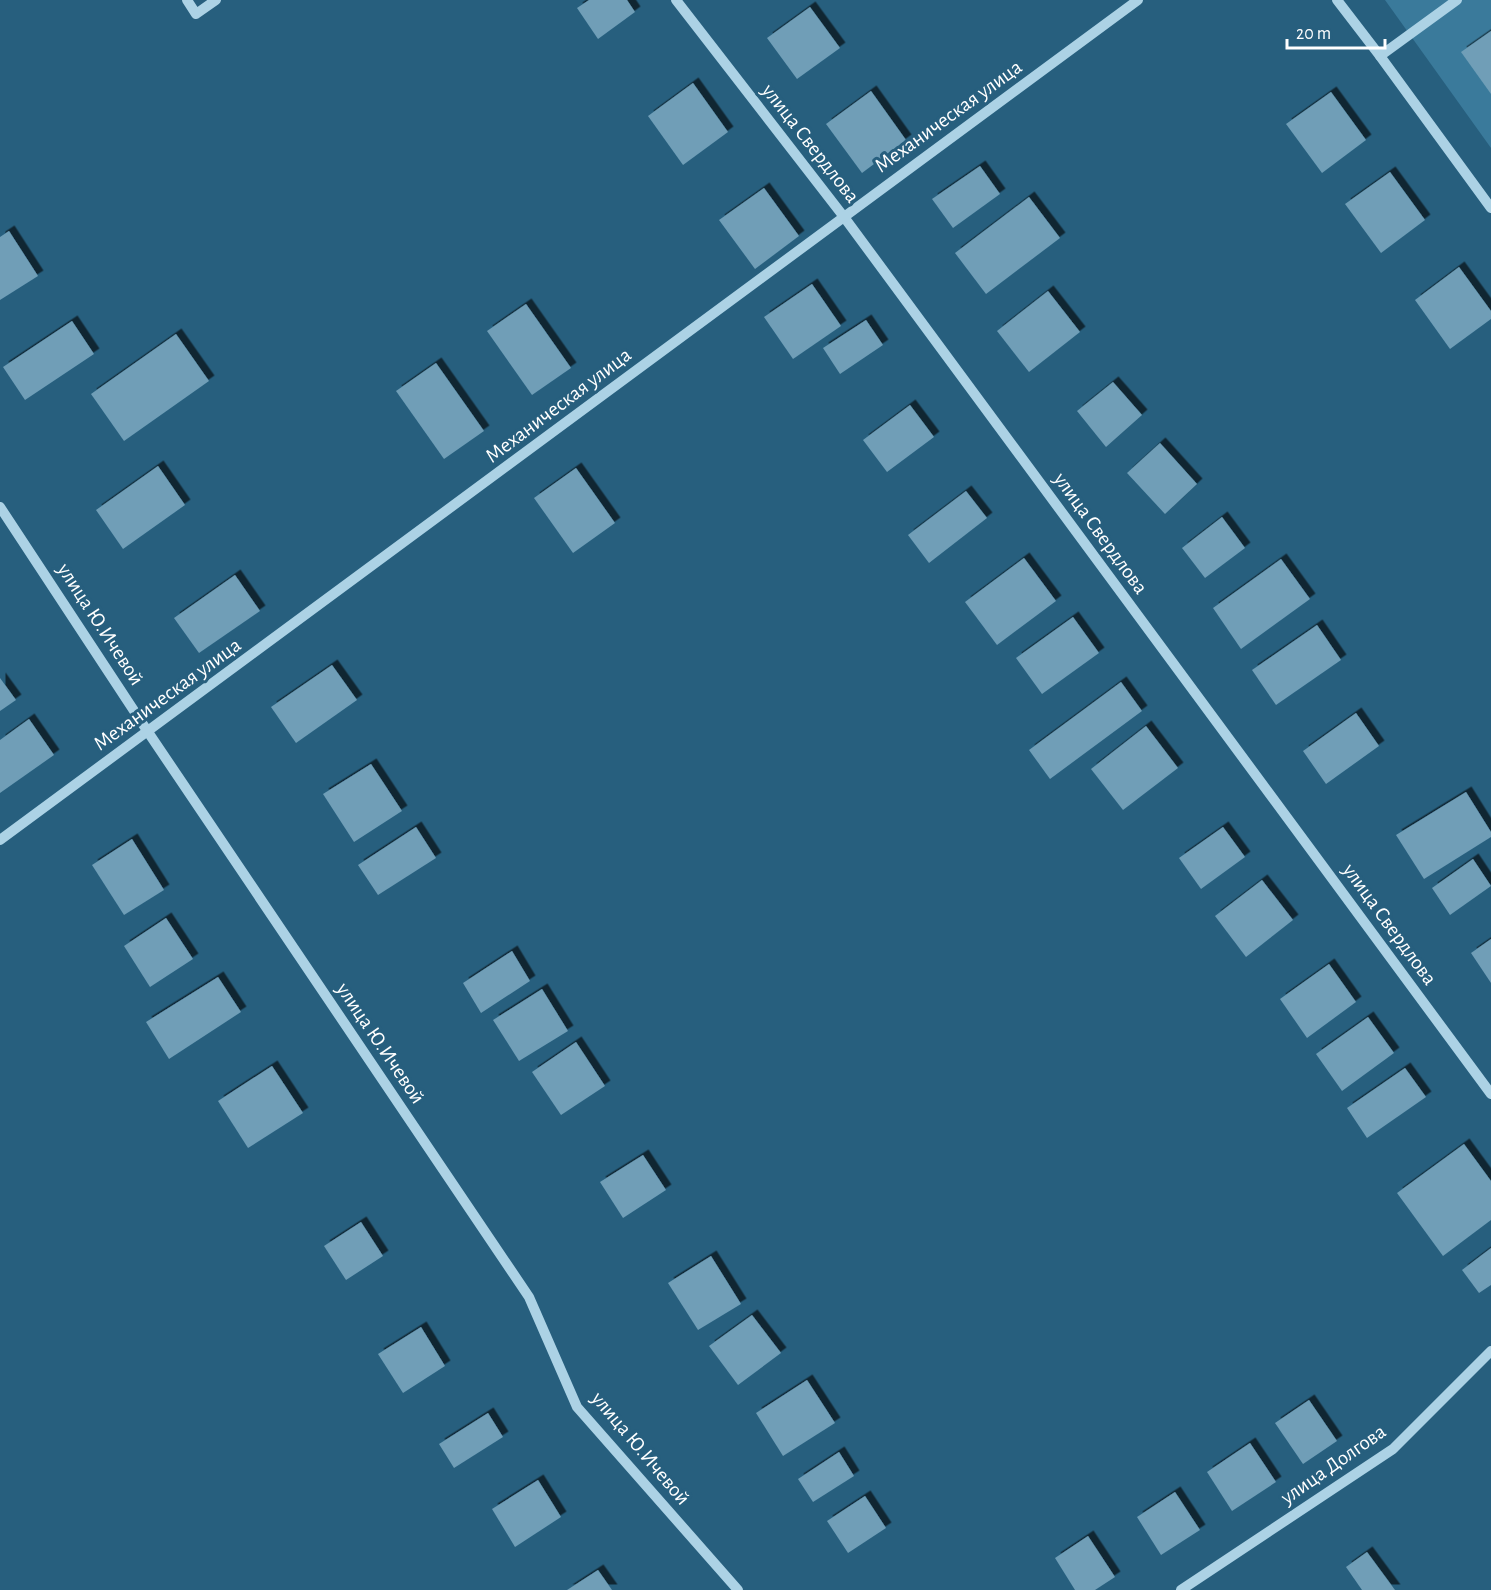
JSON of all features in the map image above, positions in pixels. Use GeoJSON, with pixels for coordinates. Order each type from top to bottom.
{"type":"FeatureCollection","features":[{"type":"Feature","properties":{"kind":"street"},"geometry":{"type":"LineString","coordinates":[[187,0],[196,14],[216,0]]}},
{"type":"Feature","properties":{"kind":"street","name":"улица Свердлова"},"geometry":{"type":"LineString","coordinates":[[676,0],[843,217],[1491,1094]]}},
{"type":"Feature","properties":{"kind":"street","name":"Механическая улица"},"geometry":{"type":"LineString","coordinates":[[0,840],[1138,0]]}},
{"type":"Feature","properties":{"kind":"street"},"geometry":{"type":"LineString","coordinates":[[1337,0],[1491,208]]}},
{"type":"Feature","properties":{"kind":"street"},"geometry":{"type":"LineString","coordinates":[[1380,56],[1457,0]]}},
{"type":"Feature","properties":{"kind":"street","name":"улица Ю.Ичевой"},"geometry":{"type":"LineString","coordinates":[[0,507],[148,732],[529,1297],[577,1407],[738,1590]]}},
{"type":"Feature","properties":{"kind":"street","name":"улица Долгова"},"geometry":{"type":"LineString","coordinates":[[1181,1590],[1393,1449],[1491,1351]]}},
{"type":"Feature","properties":{"kind":"shaded area"},"geometry":{"type":"Polygon","coordinates":[[[1385,0],[1491,0],[1491,148],[1385,0]]]}},
{"type":"Feature","properties":{"kind":"building"},"geometry":{"type":"Polygon","coordinates":[[[589,0],[627,0],[635,12],[598,39],[577,8],[589,0]]]}},
{"type":"Feature","properties":{"kind":"building"},"geometry":{"type":"Polygon","coordinates":[[[810,7],[840,48],[797,79],[767,38],[810,7]]]}},
{"type":"Feature","properties":{"kind":"building"},"geometry":{"type":"Polygon","coordinates":[[[1491,31],[1491,94],[1461,52],[1491,31]]]}},
{"type":"Feature","properties":{"kind":"building"},"geometry":{"type":"Polygon","coordinates":[[[693,83],[728,132],[683,165],[648,116],[693,83]]]}},
{"type":"Feature","properties":{"kind":"building"},"geometry":{"type":"Polygon","coordinates":[[[871,91],[906,140],[862,173],[826,124],[871,91]]]}},
{"type":"Feature","properties":{"kind":"building"},"geometry":{"type":"Polygon","coordinates":[[[1331,92],[1366,140],[1322,173],[1286,124],[1331,92]]]}},
{"type":"Feature","properties":{"kind":"building"},"geometry":{"type":"Polygon","coordinates":[[[980,166],[1000,194],[953,228],[932,199],[980,166]]]}},
{"type":"Feature","properties":{"kind":"building"},"geometry":{"type":"Polygon","coordinates":[[[1390,172],[1425,220],[1381,253],[1345,204],[1390,172]]]}},
{"type":"Feature","properties":{"kind":"building"},"geometry":{"type":"Polygon","coordinates":[[[764,188],[799,236],[755,269],[719,220],[764,188]]]}},
{"type":"Feature","properties":{"kind":"building"},"geometry":{"type":"Polygon","coordinates":[[[1029,197],[1060,238],[986,294],[955,253],[1029,197]]]}},
{"type":"Feature","properties":{"kind":"building"},"geometry":{"type":"Polygon","coordinates":[[[9,231],[38,276],[0,300],[0,237],[9,231]]]}},
{"type":"Feature","properties":{"kind":"building"},"geometry":{"type":"Polygon","coordinates":[[[1459,267],[1491,311],[1491,319],[1450,349],[1415,300],[1459,267]]]}},
{"type":"Feature","properties":{"kind":"building"},"geometry":{"type":"Polygon","coordinates":[[[812,284],[841,326],[793,359],[764,317],[812,284]]]}},
{"type":"Feature","properties":{"kind":"building"},"geometry":{"type":"Polygon","coordinates":[[[1048,291],[1080,332],[1029,372],[997,331],[1048,291]]]}},
{"type":"Feature","properties":{"kind":"building"},"geometry":{"type":"Polygon","coordinates":[[[526,304],[571,368],[532,395],[487,331],[526,304]]]}},
{"type":"Feature","properties":{"kind":"building"},"geometry":{"type":"Polygon","coordinates":[[[866,320],[883,345],[840,374],[823,348],[866,320]]]}},
{"type":"Feature","properties":{"kind":"building"},"geometry":{"type":"Polygon","coordinates":[[[72,321],[94,354],[25,400],[3,367],[72,321]]]}},
{"type":"Feature","properties":{"kind":"building"},"geometry":{"type":"Polygon","coordinates":[[[176,334],[209,381],[124,441],[91,394],[176,334]]]}},
{"type":"Feature","properties":{"kind":"building"},"geometry":{"type":"Polygon","coordinates":[[[436,363],[484,431],[444,459],[396,391],[436,363]]]}},
{"type":"Feature","properties":{"kind":"building"},"geometry":{"type":"Polygon","coordinates":[[[1113,382],[1142,415],[1106,447],[1077,411],[1113,382]]]}},
{"type":"Feature","properties":{"kind":"building"},"geometry":{"type":"Polygon","coordinates":[[[910,405],[934,437],[887,472],[863,440],[910,405]]]}},
{"type":"Feature","properties":{"kind":"building"},"geometry":{"type":"Polygon","coordinates":[[[1160,443],[1197,484],[1165,514],[1127,473],[1160,443]]]}},
{"type":"Feature","properties":{"kind":"building"},"geometry":{"type":"Polygon","coordinates":[[[158,466],[185,505],[123,549],[96,510],[158,466]]]}},
{"type":"Feature","properties":{"kind":"building"},"geometry":{"type":"Polygon","coordinates":[[[576,468],[615,523],[573,553],[534,498],[576,468]]]}},
{"type":"Feature","properties":{"kind":"building"},"geometry":{"type":"Polygon","coordinates":[[[966,491],[987,518],[929,563],[908,535],[966,491]]]}},
{"type":"Feature","properties":{"kind":"building"},"geometry":{"type":"Polygon","coordinates":[[[1222,517],[1245,548],[1205,578],[1182,548],[1222,517]]]}},
{"type":"Feature","properties":{"kind":"building"},"geometry":{"type":"Polygon","coordinates":[[[1024,558],[1056,601],[997,645],[965,602],[1024,558]]]}},
{"type":"Feature","properties":{"kind":"building"},"geometry":{"type":"Polygon","coordinates":[[[1281,559],[1310,599],[1241,649],[1213,608],[1281,559]]]}},
{"type":"Feature","properties":{"kind":"building"},"geometry":{"type":"Polygon","coordinates":[[[235,575],[260,611],[199,653],[174,618],[235,575]]]}},
{"type":"Feature","properties":{"kind":"building"},"geometry":{"type":"Polygon","coordinates":[[[1073,617],[1099,653],[1042,694],[1016,658],[1073,617]]]}},
{"type":"Feature","properties":{"kind":"building"},"geometry":{"type":"Polygon","coordinates":[[[1317,625],[1341,660],[1276,705],[1252,670],[1317,625]]]}},
{"type":"Feature","properties":{"kind":"building"},"geometry":{"type":"Polygon","coordinates":[[[332,665],[357,700],[296,743],[271,707],[332,665]]]}},
{"type":"Feature","properties":{"kind":"building"},"geometry":{"type":"Polygon","coordinates":[[[0,678],[16,700],[0,711],[0,678]]]}},
{"type":"Feature","properties":{"kind":"building"},"geometry":{"type":"Polygon","coordinates":[[[1121,682],[1142,711],[1050,779],[1029,750],[1121,682]]]}},
{"type":"Feature","properties":{"kind":"building"},"geometry":{"type":"Polygon","coordinates":[[[1356,713],[1379,746],[1326,784],[1303,751],[1356,713]]]}},
{"type":"Feature","properties":{"kind":"building"},"geometry":{"type":"Polygon","coordinates":[[[29,719],[54,755],[0,793],[0,740],[29,719]]]}},
{"type":"Feature","properties":{"kind":"building"},"geometry":{"type":"Polygon","coordinates":[[[1146,726],[1178,768],[1123,810],[1091,769],[1146,726]]]}},
{"type":"Feature","properties":{"kind":"building"},"geometry":{"type":"Polygon","coordinates":[[[371,764],[402,811],[354,842],[323,794],[371,764]]]}},
{"type":"Feature","properties":{"kind":"building"},"geometry":{"type":"Polygon","coordinates":[[[1466,792],[1491,832],[1491,837],[1424,879],[1396,835],[1466,792]]]}},
{"type":"Feature","properties":{"kind":"building"},"geometry":{"type":"Polygon","coordinates":[[[416,827],[436,858],[378,895],[358,865],[416,827]]]}},
{"type":"Feature","properties":{"kind":"building"},"geometry":{"type":"Polygon","coordinates":[[[1223,827],[1245,857],[1201,889],[1179,858],[1223,827]]]}},
{"type":"Feature","properties":{"kind":"building"},"geometry":{"type":"Polygon","coordinates":[[[132,839],[164,890],[124,915],[92,865],[132,839]]]}},
{"type":"Feature","properties":{"kind":"building"},"geometry":{"type":"Polygon","coordinates":[[[1473,859],[1491,886],[1450,915],[1432,888],[1473,859]]]}},
{"type":"Feature","properties":{"kind":"building"},"geometry":{"type":"Polygon","coordinates":[[[1262,880],[1293,920],[1246,957],[1215,916],[1262,880]]]}},
{"type":"Feature","properties":{"kind":"building"},"geometry":{"type":"Polygon","coordinates":[[[166,918],[193,959],[150,987],[124,946],[166,918]]]}},
{"type":"Feature","properties":{"kind":"building"},"geometry":{"type":"Polygon","coordinates":[[[1491,939],[1491,983],[1471,953],[1491,939]]]}},
{"type":"Feature","properties":{"kind":"building"},"geometry":{"type":"Polygon","coordinates":[[[512,951],[530,981],[481,1013],[463,983],[512,951]]]}},
{"type":"Feature","properties":{"kind":"building"},"geometry":{"type":"Polygon","coordinates":[[[1329,964],[1356,1002],[1307,1038],[1280,999],[1329,964]]]}},
{"type":"Feature","properties":{"kind":"building"},"geometry":{"type":"Polygon","coordinates":[[[218,977],[241,1012],[169,1059],[146,1022],[218,977]]]}},
{"type":"Feature","properties":{"kind":"building"},"geometry":{"type":"Polygon","coordinates":[[[542,989],[568,1031],[519,1061],[493,1020],[542,989]]]}},
{"type":"Feature","properties":{"kind":"building"},"geometry":{"type":"Polygon","coordinates":[[[1368,1017],[1394,1053],[1342,1091],[1316,1054],[1368,1017]]]}},
{"type":"Feature","properties":{"kind":"building"},"geometry":{"type":"Polygon","coordinates":[[[576,1042],[605,1086],[561,1115],[532,1072],[576,1042]]]}},
{"type":"Feature","properties":{"kind":"building"},"geometry":{"type":"Polygon","coordinates":[[[272,1066],[303,1113],[248,1148],[218,1101],[272,1066]]]}},
{"type":"Feature","properties":{"kind":"building"},"geometry":{"type":"Polygon","coordinates":[[[1405,1068],[1426,1097],[1367,1138],[1347,1108],[1405,1068]]]}},
{"type":"Feature","properties":{"kind":"building"},"geometry":{"type":"Polygon","coordinates":[[[1464,1144],[1491,1181],[1491,1220],[1443,1256],[1397,1193],[1464,1144]]]}},
{"type":"Feature","properties":{"kind":"building"},"geometry":{"type":"Polygon","coordinates":[[[643,1155],[666,1190],[623,1218],[600,1182],[643,1155]]]}},
{"type":"Feature","properties":{"kind":"building"},"geometry":{"type":"Polygon","coordinates":[[[361,1222],[383,1256],[346,1280],[324,1246],[361,1222]]]}},
{"type":"Feature","properties":{"kind":"building"},"geometry":{"type":"Polygon","coordinates":[[[1491,1248],[1491,1285],[1479,1293],[1462,1270],[1491,1248]]]}},
{"type":"Feature","properties":{"kind":"building"},"geometry":{"type":"Polygon","coordinates":[[[711,1256],[741,1304],[698,1330],[668,1283],[711,1256]]]}},
{"type":"Feature","properties":{"kind":"building"},"geometry":{"type":"Polygon","coordinates":[[[752,1315],[781,1353],[738,1385],[709,1346],[752,1315]]]}},
{"type":"Feature","properties":{"kind":"building"},"geometry":{"type":"Polygon","coordinates":[[[421,1327],[445,1366],[403,1393],[378,1354],[421,1327]]]}},
{"type":"Feature","properties":{"kind":"building"},"geometry":{"type":"Polygon","coordinates":[[[807,1380],[835,1423],[783,1456],[756,1413],[807,1380]]]}},
{"type":"Feature","properties":{"kind":"building"},"geometry":{"type":"Polygon","coordinates":[[[1309,1400],[1337,1441],[1303,1464],[1275,1423],[1309,1400]]]}},
{"type":"Feature","properties":{"kind":"building"},"geometry":{"type":"Polygon","coordinates":[[[488,1413],[503,1437],[454,1468],[439,1444],[488,1413]]]}},
{"type":"Feature","properties":{"kind":"building"},"geometry":{"type":"Polygon","coordinates":[[[1250,1443],[1276,1482],[1232,1511],[1207,1472],[1250,1443]]]}},
{"type":"Feature","properties":{"kind":"building"},"geometry":{"type":"Polygon","coordinates":[[[839,1452],[854,1476],[813,1502],[798,1479],[839,1452]]]}},
{"type":"Feature","properties":{"kind":"building"},"geometry":{"type":"Polygon","coordinates":[[[538,1480],[561,1517],[515,1547],[492,1509],[538,1480]]]}},
{"type":"Feature","properties":{"kind":"building"},"geometry":{"type":"Polygon","coordinates":[[[1175,1492],[1200,1530],[1161,1555],[1137,1517],[1175,1492]]]}},
{"type":"Feature","properties":{"kind":"building"},"geometry":{"type":"Polygon","coordinates":[[[865,1496],[886,1528],[848,1553],[827,1521],[865,1496]]]}},
{"type":"Feature","properties":{"kind":"building"},"geometry":{"type":"Polygon","coordinates":[[[1088,1536],[1115,1577],[1095,1590],[1075,1590],[1055,1558],[1088,1536]]]}},
{"type":"Feature","properties":{"kind":"building"},"geometry":{"type":"Polygon","coordinates":[[[1367,1552],[1395,1590],[1362,1590],[1346,1567],[1367,1552]]]}},
{"type":"Feature","properties":{"kind":"building"},"geometry":{"type":"Polygon","coordinates":[[[598,1570],[612,1590],[567,1590],[598,1570]]]}}]}
